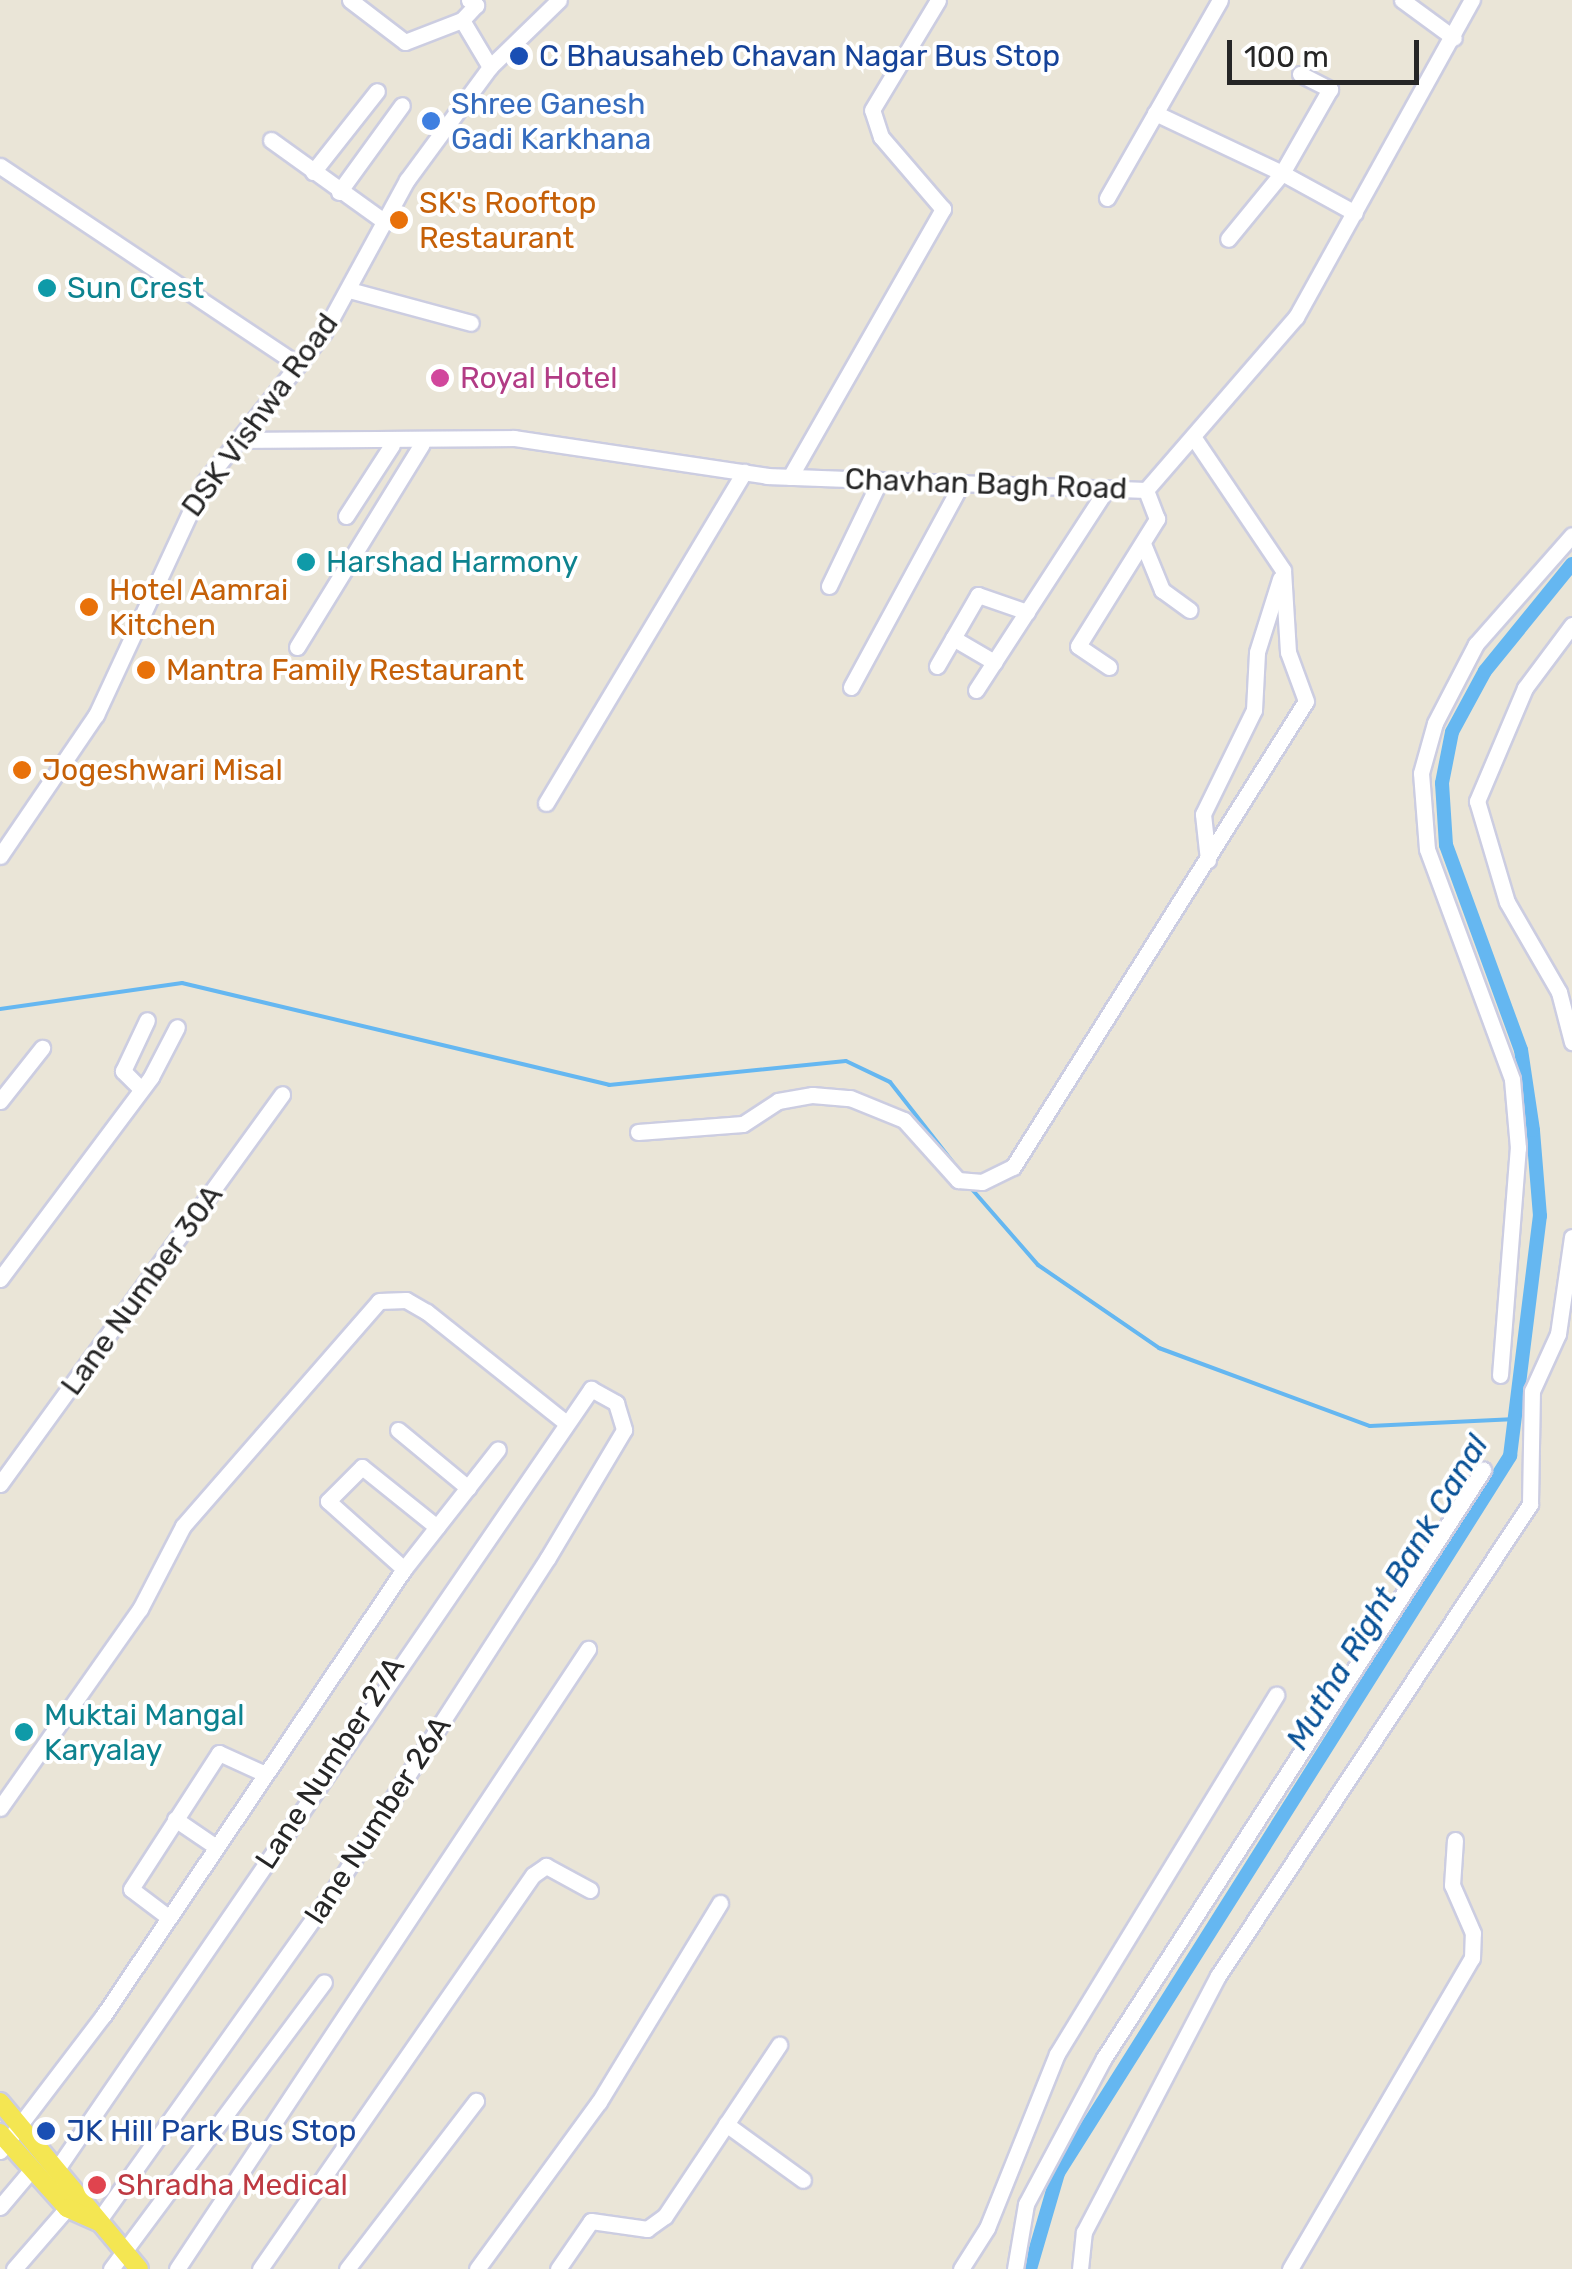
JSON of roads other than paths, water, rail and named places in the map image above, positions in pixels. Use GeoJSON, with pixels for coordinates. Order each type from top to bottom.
{"type":"FeatureCollection","features":[{"type":"Feature","properties":{"kind":"main road"},"geometry":{"type":"LineString","coordinates":[[0,2102],[59,2166],[98,2222],[140,2269]]}},
{"type":"Feature","properties":{"kind":"main road"},"geometry":{"type":"LineString","coordinates":[[3,2142],[68,2208],[98,2222]]}},
{"type":"Feature","properties":{"kind":"street"},"geometry":{"type":"LineString","coordinates":[[350,0],[406,42],[462,20],[476,5],[469,0]]}},
{"type":"Feature","properties":{"kind":"street","name":"DSK Vishwa Road"},"geometry":{"type":"LineString","coordinates":[[0,856],[96,715],[169,547],[238,440],[298,365],[349,290],[384,222],[490,67],[558,0]]}},
{"type":"Feature","properties":{"kind":"street"},"geometry":{"type":"LineString","coordinates":[[790,477],[943,209],[881,136],[872,110],[938,0]]}},
{"type":"Feature","properties":{"kind":"street"},"geometry":{"type":"LineString","coordinates":[[1107,198],[1220,0]]}},
{"type":"Feature","properties":{"kind":"street"},"geometry":{"type":"LineString","coordinates":[[1402,0],[1454,38]]}},
{"type":"Feature","properties":{"kind":"street","name":"Chavhan Bagh Road"},"geometry":{"type":"LineString","coordinates":[[238,440],[392,445],[514,438],[790,477],[1105,492],[1146,490],[1296,317],[1472,0]]}},
{"type":"Feature","properties":{"kind":"street"},"geometry":{"type":"LineString","coordinates":[[462,20],[490,67]]}},
{"type":"Feature","properties":{"kind":"street"},"geometry":{"type":"LineString","coordinates":[[1228,239],[1282,172],[1330,89],[1300,74]]}},
{"type":"Feature","properties":{"kind":"street"},"geometry":{"type":"LineString","coordinates":[[313,172],[377,91]]}},
{"type":"Feature","properties":{"kind":"street"},"geometry":{"type":"LineString","coordinates":[[339,192],[402,105]]}},
{"type":"Feature","properties":{"kind":"street"},"geometry":{"type":"LineString","coordinates":[[1156,114],[1282,172],[1356,212]]}},
{"type":"Feature","properties":{"kind":"street"},"geometry":{"type":"LineString","coordinates":[[271,140],[384,222]]}},
{"type":"Feature","properties":{"kind":"street"},"geometry":{"type":"LineString","coordinates":[[0,166],[298,365]]}},
{"type":"Feature","properties":{"kind":"street"},"geometry":{"type":"LineString","coordinates":[[349,290],[471,323]]}},
{"type":"Feature","properties":{"kind":"street"},"geometry":{"type":"LineString","coordinates":[[638,1132],[743,1124],[778,1101],[812,1096],[850,1098],[904,1120],[958,1180],[976,1182],[1013,1167],[1306,701],[1288,652],[1283,570],[1194,438]]}},
{"type":"Feature","properties":{"kind":"street"},"geometry":{"type":"LineString","coordinates":[[296,647],[422,444]]}},
{"type":"Feature","properties":{"kind":"street"},"geometry":{"type":"LineString","coordinates":[[346,516],[392,445]]}},
{"type":"Feature","properties":{"kind":"street"},"geometry":{"type":"LineString","coordinates":[[546,803],[744,472]]}},
{"type":"Feature","properties":{"kind":"street"},"geometry":{"type":"LineString","coordinates":[[829,586],[880,480]]}},
{"type":"Feature","properties":{"kind":"street"},"geometry":{"type":"LineString","coordinates":[[851,687],[960,484]]}},
{"type":"Feature","properties":{"kind":"street"},"geometry":{"type":"LineString","coordinates":[[1108,667],[1078,646],[1144,546],[1157,513],[1146,490]]}},
{"type":"Feature","properties":{"kind":"street"},"geometry":{"type":"LineString","coordinates":[[976,690],[1105,492]]}},
{"type":"Feature","properties":{"kind":"street"},"geometry":{"type":"LineString","coordinates":[[1500,1375],[1518,1148],[1512,1079],[1426,849],[1421,773],[1435,723],[1476,644],[1572,534]]}},
{"type":"Feature","properties":{"kind":"street"},"geometry":{"type":"LineString","coordinates":[[1144,546],[1162,590],[1190,610]]}},
{"type":"Feature","properties":{"kind":"street"},"geometry":{"type":"LineString","coordinates":[[1208,860],[1203,814],[1254,710],[1257,652],[1283,570]]}},
{"type":"Feature","properties":{"kind":"street"},"geometry":{"type":"LineString","coordinates":[[937,666],[978,595],[1027,612]]}},
{"type":"Feature","properties":{"kind":"street"},"geometry":{"type":"LineString","coordinates":[[1572,625],[1525,688],[1478,801],[1507,902],[1558,992],[1572,1042]]}},
{"type":"Feature","properties":{"kind":"street"},"geometry":{"type":"LineString","coordinates":[[953,638],[994,662]]}},
{"type":"Feature","properties":{"kind":"street"},"geometry":{"type":"LineString","coordinates":[[136,1085],[123,1071],[146,1020]]}},
{"type":"Feature","properties":{"kind":"street"},"geometry":{"type":"LineString","coordinates":[[0,1279],[136,1085],[151,1077],[176,1027]]}},
{"type":"Feature","properties":{"kind":"street"},"geometry":{"type":"LineString","coordinates":[[0,1101],[42,1048]]}},
{"type":"Feature","properties":{"kind":"street","name":"Lane Number 30A"},"geometry":{"type":"LineString","coordinates":[[0,1484],[282,1094]]}},
{"type":"Feature","properties":{"kind":"street"},"geometry":{"type":"LineString","coordinates":[[1080,2269],[1084,2232],[1218,1976],[1530,1504],[1527,1443],[1532,1391],[1558,1334],[1572,1237]]}},
{"type":"Feature","properties":{"kind":"street"},"geometry":{"type":"LineString","coordinates":[[0,1808],[140,1608],[184,1526],[379,1301],[406,1300],[427,1312],[566,1423]]}},
{"type":"Feature","properties":{"kind":"street","name":"Lane Number 27A"},"geometry":{"type":"LineString","coordinates":[[59,2166],[566,1423],[591,1389],[616,1403]]}},
{"type":"Feature","properties":{"kind":"street","name":"lane Number 26A"},"geometry":{"type":"LineString","coordinates":[[98,2222],[333,1891],[547,1559],[624,1430],[616,1403]]}},
{"type":"Feature","properties":{"kind":"street"},"geometry":{"type":"LineString","coordinates":[[398,1430],[468,1488]]}},
{"type":"Feature","properties":{"kind":"street"},"geometry":{"type":"LineString","coordinates":[[3,2142],[22,2126],[404,1569],[498,1449]]}},
{"type":"Feature","properties":{"kind":"street"},"geometry":{"type":"LineString","coordinates":[[404,1569],[328,1500],[362,1467],[437,1527]]}},
{"type":"Feature","properties":{"kind":"street"},"geometry":{"type":"LineString","coordinates":[[1015,2269],[1026,2204],[1095,2073],[1483,1470]]}},
{"type":"Feature","properties":{"kind":"street"},"geometry":{"type":"LineString","coordinates":[[177,2269],[588,1649]]}},
{"type":"Feature","properties":{"kind":"street"},"geometry":{"type":"LineString","coordinates":[[961,2269],[988,2228],[1057,2054],[1276,1695]]}},
{"type":"Feature","properties":{"kind":"street"},"geometry":{"type":"LineString","coordinates":[[168,1917],[130,1889],[175,1819],[222,1750],[264,1774]]}},
{"type":"Feature","properties":{"kind":"street"},"geometry":{"type":"LineString","coordinates":[[175,1819],[216,1848]]}},
{"type":"Feature","properties":{"kind":"street"},"geometry":{"type":"LineString","coordinates":[[1290,2269],[1472,1958],[1473,1933],[1452,1886],[1455,1840]]}},
{"type":"Feature","properties":{"kind":"street"},"geometry":{"type":"LineString","coordinates":[[260,2269],[533,1875],[546,1866],[590,1890]]}},
{"type":"Feature","properties":{"kind":"street"},"geometry":{"type":"LineString","coordinates":[[477,2269],[599,2102],[720,1902]]}},
{"type":"Feature","properties":{"kind":"street"},"geometry":{"type":"LineString","coordinates":[[110,2269],[324,1982]]}},
{"type":"Feature","properties":{"kind":"street"},"geometry":{"type":"LineString","coordinates":[[558,2269],[590,2222],[656,2225],[778,2045]]}},
{"type":"Feature","properties":{"kind":"street"},"geometry":{"type":"LineString","coordinates":[[347,2269],[476,2101]]}},
{"type":"Feature","properties":{"kind":"street"},"geometry":{"type":"LineString","coordinates":[[726,2124],[803,2180]]}},
{"type":"Feature","properties":{"kind":"street"},"geometry":{"type":"LineString","coordinates":[[0,2208],[32,2169]]}},
{"type":"Feature","properties":{"kind":"street"},"geometry":{"type":"LineString","coordinates":[[14,2269],[68,2208]]}},
{"type":"Feature","properties":{"kind":"waterway","name":"Mutha Right Bank Canal"},"geometry":{"type":"LineString","coordinates":[[1030,2269],[1058,2173],[1510,1456],[1540,1216],[1533,1130],[1521,1050],[1446,845],[1442,783],[1452,732],[1485,671],[1572,564]]}},
{"type":"Feature","properties":{"kind":"waterway"},"geometry":{"type":"LineString","coordinates":[[0,1009],[182,983],[609,1085],[846,1061],[890,1082],[959,1170]]}},
{"type":"Feature","properties":{"kind":"waterway"},"geometry":{"type":"LineString","coordinates":[[970,1187],[1038,1265],[1159,1348],[1370,1426],[1516,1419]]}},
{"type":"Feature","properties":{"kind":"place","name":"C Bhausaheb Chavan Nagar Bus Stop"},"geometry":{"type":"Point","coordinates":[519,56]}},
{"type":"Feature","properties":{"kind":"place","name":"Shree Ganesh Gadi Karkhana"},"geometry":{"type":"Point","coordinates":[431,121]}},
{"type":"Feature","properties":{"kind":"place","name":"SK's Rooftop Restaurant"},"geometry":{"type":"Point","coordinates":[399,220]}},
{"type":"Feature","properties":{"kind":"place","name":"Sun Crest"},"geometry":{"type":"Point","coordinates":[47,288]}},
{"type":"Feature","properties":{"kind":"place","name":"Royal Hotel"},"geometry":{"type":"Point","coordinates":[440,378]}},
{"type":"Feature","properties":{"kind":"place","name":"Harshad Harmony"},"geometry":{"type":"Point","coordinates":[306,562]}},
{"type":"Feature","properties":{"kind":"place","name":"Hotel Aamrai Kitchen"},"geometry":{"type":"Point","coordinates":[89,607]}},
{"type":"Feature","properties":{"kind":"place","name":"Mantra Family Restaurant"},"geometry":{"type":"Point","coordinates":[146,670]}},
{"type":"Feature","properties":{"kind":"place","name":"Jogeshwari Misal"},"geometry":{"type":"Point","coordinates":[22,770]}},
{"type":"Feature","properties":{"kind":"place","name":"Muktai Mangal Karyalay"},"geometry":{"type":"Point","coordinates":[24,1732]}},
{"type":"Feature","properties":{"kind":"place","name":"JK Hill Park Bus Stop"},"geometry":{"type":"Point","coordinates":[46,2131]}},
{"type":"Feature","properties":{"kind":"place","name":"Shradha Medical"},"geometry":{"type":"Point","coordinates":[97,2185]}}]}
